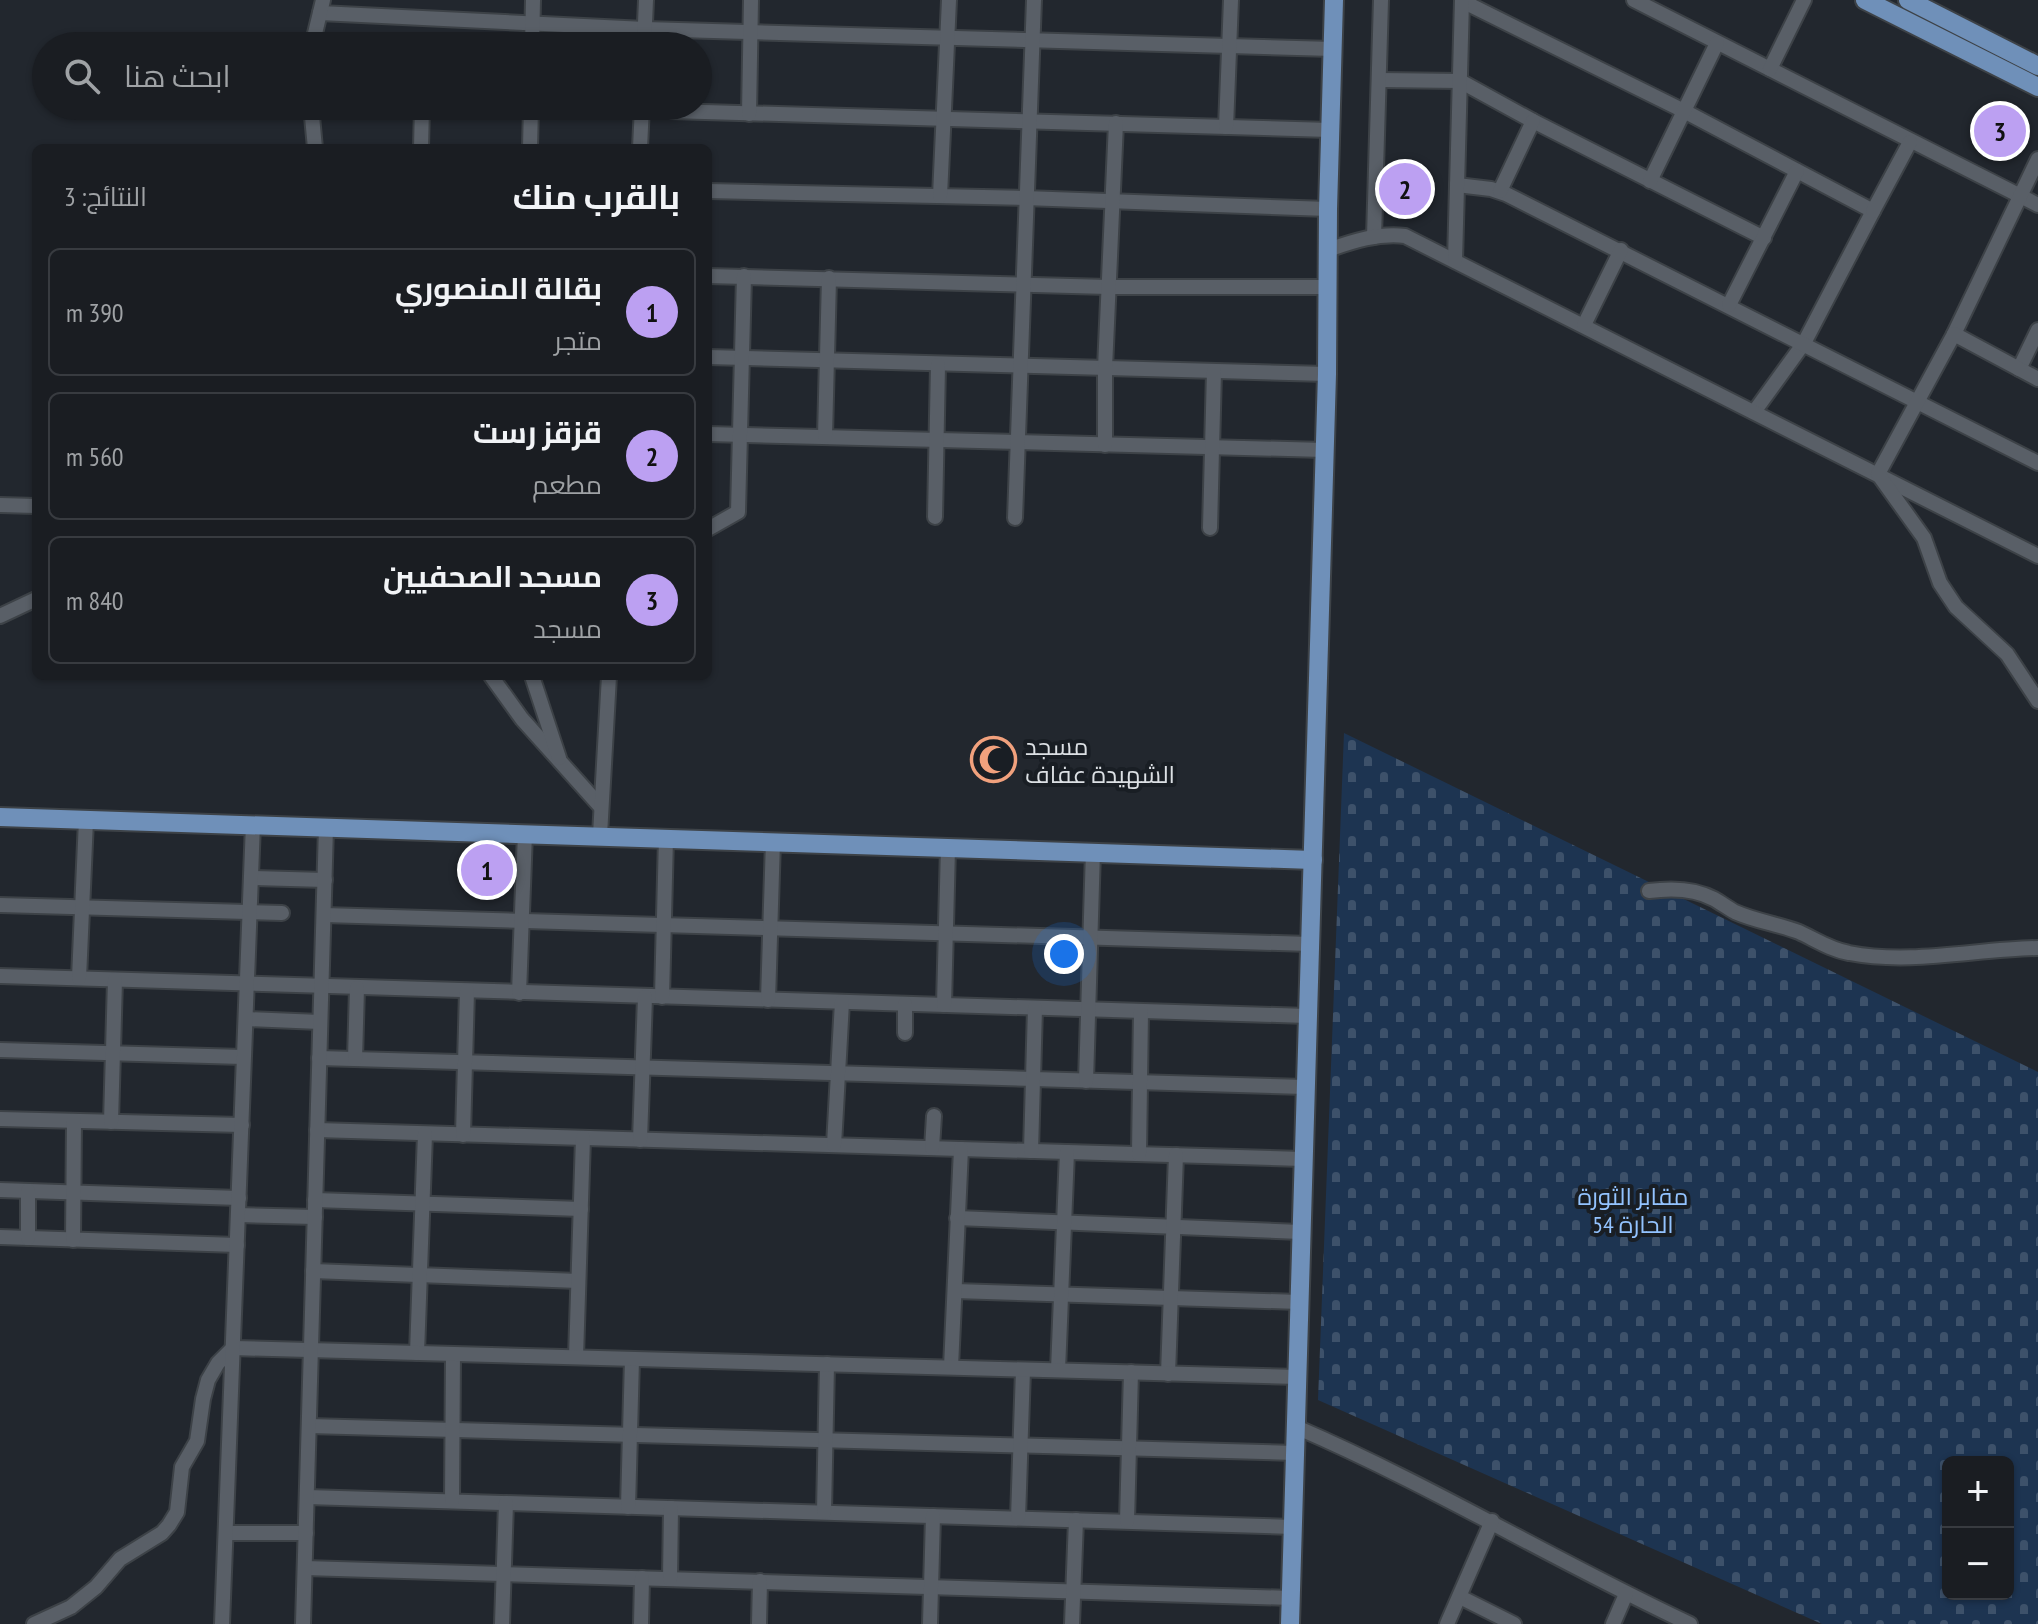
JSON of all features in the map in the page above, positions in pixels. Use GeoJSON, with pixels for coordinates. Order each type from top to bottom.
{"type":"FeatureCollection","features":[{"type":"Feature","properties":{"kind":"main road"},"geometry":{"type":"LineString","coordinates":[[1290,1624],[1327,374],[1334,0]]}},
{"type":"Feature","properties":{"kind":"main road"},"geometry":{"type":"LineString","coordinates":[[1865,0],[2038,87]]}},
{"type":"Feature","properties":{"kind":"main road"},"geometry":{"type":"LineString","coordinates":[[1908,0],[2038,66]]}},
{"type":"Feature","properties":{"kind":"main road"},"geometry":{"type":"LineString","coordinates":[[0,817],[1313,860]]}},
{"type":"Feature","properties":{"kind":"street"},"geometry":{"type":"LineString","coordinates":[[532,32],[533,0]]}},
{"type":"Feature","properties":{"kind":"street"},"geometry":{"type":"LineString","coordinates":[[645,32],[646,0]]}},
{"type":"Feature","properties":{"kind":"street"},"geometry":{"type":"LineString","coordinates":[[749,114],[751,0]]}},
{"type":"Feature","properties":{"kind":"street"},"geometry":{"type":"LineString","coordinates":[[940,196],[949,0]]}},
{"type":"Feature","properties":{"kind":"street"},"geometry":{"type":"LineString","coordinates":[[1015,518],[1034,0]]}},
{"type":"Feature","properties":{"kind":"street"},"geometry":{"type":"LineString","coordinates":[[1226,127],[1231,0]]}},
{"type":"Feature","properties":{"kind":"street"},"geometry":{"type":"LineString","coordinates":[[1374,237],[1381,0]]}},
{"type":"Feature","properties":{"kind":"street"},"geometry":{"type":"LineString","coordinates":[[1634,0],[2038,205]]}},
{"type":"Feature","properties":{"kind":"street"},"geometry":{"type":"LineString","coordinates":[[1770,69],[1804,0]]}},
{"type":"Feature","properties":{"kind":"street"},"geometry":{"type":"LineString","coordinates":[[1455,261],[1462,1],[1684,111],[1873,211]]}},
{"type":"Feature","properties":{"kind":"street"},"geometry":{"type":"LineString","coordinates":[[316,32],[322,6],[532,25],[1333,49]]}},
{"type":"Feature","properties":{"kind":"street"},"geometry":{"type":"LineString","coordinates":[[1650,181],[1717,43]]}},
{"type":"Feature","properties":{"kind":"street"},"geometry":{"type":"LineString","coordinates":[[1380,80],[1460,81],[1764,238]]}},
{"type":"Feature","properties":{"kind":"street"},"geometry":{"type":"LineString","coordinates":[[712,112],[1330,130]]}},
{"type":"Feature","properties":{"kind":"street"},"geometry":{"type":"LineString","coordinates":[[312,120],[315,144]]}},
{"type":"Feature","properties":{"kind":"street"},"geometry":{"type":"LineString","coordinates":[[421,144],[422,120]]}},
{"type":"Feature","properties":{"kind":"street"},"geometry":{"type":"LineString","coordinates":[[530,144],[531,120]]}},
{"type":"Feature","properties":{"kind":"street"},"geometry":{"type":"LineString","coordinates":[[640,144],[641,120]]}},
{"type":"Feature","properties":{"kind":"street"},"geometry":{"type":"LineString","coordinates":[[1500,191],[1533,121]]}},
{"type":"Feature","properties":{"kind":"street"},"geometry":{"type":"LineString","coordinates":[[1105,445],[1105,368],[1116,123]]}},
{"type":"Feature","properties":{"kind":"street"},"geometry":{"type":"LineString","coordinates":[[1754,412],[1804,343],[1910,142]]}},
{"type":"Feature","properties":{"kind":"street"},"geometry":{"type":"LineString","coordinates":[[1878,474],[1954,334],[2038,159]]}},
{"type":"Feature","properties":{"kind":"street"},"geometry":{"type":"LineString","coordinates":[[1729,305],[1797,171]]}},
{"type":"Feature","properties":{"kind":"street"},"geometry":{"type":"LineString","coordinates":[[1457,185],[1500,191],[2038,463]]}},
{"type":"Feature","properties":{"kind":"street"},"geometry":{"type":"LineString","coordinates":[[712,191],[1328,209]]}},
{"type":"Feature","properties":{"kind":"street"},"geometry":{"type":"LineString","coordinates":[[1328,250],[1388,234],[1405,236],[2038,556]]}},
{"type":"Feature","properties":{"kind":"street"},"geometry":{"type":"LineString","coordinates":[[1584,325],[1621,250]]}},
{"type":"Feature","properties":{"kind":"street"},"geometry":{"type":"LineString","coordinates":[[712,276],[1108,287],[1328,287]]}},
{"type":"Feature","properties":{"kind":"street"},"geometry":{"type":"LineString","coordinates":[[712,527],[738,512],[744,276]]}},
{"type":"Feature","properties":{"kind":"street"},"geometry":{"type":"LineString","coordinates":[[825,436],[829,278]]}},
{"type":"Feature","properties":{"kind":"street"},"geometry":{"type":"LineString","coordinates":[[2019,369],[2038,330]]}},
{"type":"Feature","properties":{"kind":"street"},"geometry":{"type":"LineString","coordinates":[[1954,334],[2038,379]]}},
{"type":"Feature","properties":{"kind":"street"},"geometry":{"type":"LineString","coordinates":[[712,357],[1327,374]]}},
{"type":"Feature","properties":{"kind":"street"},"geometry":{"type":"LineString","coordinates":[[935,517],[938,365]]}},
{"type":"Feature","properties":{"kind":"street"},"geometry":{"type":"LineString","coordinates":[[1210,528],[1214,371]]}},
{"type":"Feature","properties":{"kind":"street"},"geometry":{"type":"LineString","coordinates":[[712,434],[1324,450]]}},
{"type":"Feature","properties":{"kind":"street"},"geometry":{"type":"LineString","coordinates":[[1878,474],[1924,538],[1940,583],[1956,607],[2007,654],[2038,701]]}},
{"type":"Feature","properties":{"kind":"street"},"geometry":{"type":"LineString","coordinates":[[0,505],[32,506]]}},
{"type":"Feature","properties":{"kind":"street"},"geometry":{"type":"LineString","coordinates":[[0,616],[32,601]]}},
{"type":"Feature","properties":{"kind":"street"},"geometry":{"type":"LineString","coordinates":[[494,680],[562,766],[600,806]]}},
{"type":"Feature","properties":{"kind":"street"},"geometry":{"type":"LineString","coordinates":[[533,680],[562,766]]}},
{"type":"Feature","properties":{"kind":"street"},"geometry":{"type":"LineString","coordinates":[[600,835],[609,680]]}},
{"type":"Feature","properties":{"kind":"street"},"geometry":{"type":"LineString","coordinates":[[79,978],[86,820]]}},
{"type":"Feature","properties":{"kind":"street"},"geometry":{"type":"LineString","coordinates":[[222,1624],[253,824]]}},
{"type":"Feature","properties":{"kind":"street"},"geometry":{"type":"LineString","coordinates":[[303,1624],[326,827]]}},
{"type":"Feature","properties":{"kind":"street"},"geometry":{"type":"LineString","coordinates":[[519,993],[525,833]]}},
{"type":"Feature","properties":{"kind":"street"},"geometry":{"type":"LineString","coordinates":[[662,997],[666,837]]}},
{"type":"Feature","properties":{"kind":"street"},"geometry":{"type":"LineString","coordinates":[[768,1000],[773,841]]}},
{"type":"Feature","properties":{"kind":"street"},"geometry":{"type":"LineString","coordinates":[[944,1005],[948,847]]}},
{"type":"Feature","properties":{"kind":"street"},"geometry":{"type":"LineString","coordinates":[[1086,1081],[1093,851]]}},
{"type":"Feature","properties":{"kind":"street"},"geometry":{"type":"LineString","coordinates":[[251,878],[325,880]]}},
{"type":"Feature","properties":{"kind":"street"},"geometry":{"type":"LineString","coordinates":[[1649,891],[1695,891],[1712,897],[1736,912],[1798,932],[1830,948],[1864,955],[1925,957],[2038,948]]}},
{"type":"Feature","properties":{"kind":"street"},"geometry":{"type":"LineString","coordinates":[[0,905],[282,913]]}},
{"type":"Feature","properties":{"kind":"street"},"geometry":{"type":"LineString","coordinates":[[324,915],[1310,944]]}},
{"type":"Feature","properties":{"kind":"street"},"geometry":{"type":"LineString","coordinates":[[0,976],[1307,1016]]}},
{"type":"Feature","properties":{"kind":"street"},"geometry":{"type":"LineString","coordinates":[[111,1122],[115,980]]}},
{"type":"Feature","properties":{"kind":"street"},"geometry":{"type":"LineString","coordinates":[[355,1059],[357,988]]}},
{"type":"Feature","properties":{"kind":"street"},"geometry":{"type":"LineString","coordinates":[[463,1135],[467,991]]}},
{"type":"Feature","properties":{"kind":"street"},"geometry":{"type":"LineString","coordinates":[[640,1140],[645,997]]}},
{"type":"Feature","properties":{"kind":"street"},"geometry":{"type":"LineString","coordinates":[[834,1145],[842,1002]]}},
{"type":"Feature","properties":{"kind":"street"},"geometry":{"type":"LineString","coordinates":[[905,1004],[905,1033]]}},
{"type":"Feature","properties":{"kind":"street"},"geometry":{"type":"LineString","coordinates":[[1031,1151],[1035,1008]]}},
{"type":"Feature","properties":{"kind":"street"},"geometry":{"type":"LineString","coordinates":[[1139,1154],[1141,1011]]}},
{"type":"Feature","properties":{"kind":"street"},"geometry":{"type":"LineString","coordinates":[[246,1019],[320,1022]]}},
{"type":"Feature","properties":{"kind":"street"},"geometry":{"type":"LineString","coordinates":[[0,1050],[243,1057]]}},
{"type":"Feature","properties":{"kind":"street"},"geometry":{"type":"LineString","coordinates":[[319,1058],[1305,1087]]}},
{"type":"Feature","properties":{"kind":"street"},"geometry":{"type":"LineString","coordinates":[[932,1148],[934,1116]]}},
{"type":"Feature","properties":{"kind":"street"},"geometry":{"type":"LineString","coordinates":[[0,1119],[242,1125]]}},
{"type":"Feature","properties":{"kind":"street"},"geometry":{"type":"LineString","coordinates":[[73,1240],[74,1121]]}},
{"type":"Feature","properties":{"kind":"street"},"geometry":{"type":"LineString","coordinates":[[317,1130],[1302,1159]]}},
{"type":"Feature","properties":{"kind":"street"},"geometry":{"type":"LineString","coordinates":[[417,1353],[425,1134]]}},
{"type":"Feature","properties":{"kind":"street"},"geometry":{"type":"LineString","coordinates":[[576,1357],[583,1138]]}},
{"type":"Feature","properties":{"kind":"street"},"geometry":{"type":"LineString","coordinates":[[951,1367],[961,1149]]}},
{"type":"Feature","properties":{"kind":"street"},"geometry":{"type":"LineString","coordinates":[[1058,1370],[1067,1152]]}},
{"type":"Feature","properties":{"kind":"street"},"geometry":{"type":"LineString","coordinates":[[1168,1374],[1176,1155]]}},
{"type":"Feature","properties":{"kind":"street"},"geometry":{"type":"LineString","coordinates":[[0,1190],[239,1198]]}},
{"type":"Feature","properties":{"kind":"street"},"geometry":{"type":"LineString","coordinates":[[28,1191],[28,1238]]}},
{"type":"Feature","properties":{"kind":"street"},"geometry":{"type":"LineString","coordinates":[[315,1200],[581,1209]]}},
{"type":"Feature","properties":{"kind":"street"},"geometry":{"type":"LineString","coordinates":[[238,1215],[315,1217]]}},
{"type":"Feature","properties":{"kind":"street"},"geometry":{"type":"LineString","coordinates":[[957,1218],[1300,1232]]}},
{"type":"Feature","properties":{"kind":"street"},"geometry":{"type":"LineString","coordinates":[[0,1237],[237,1245]]}},
{"type":"Feature","properties":{"kind":"street"},"geometry":{"type":"LineString","coordinates":[[313,1271],[578,1281]]}},
{"type":"Feature","properties":{"kind":"street"},"geometry":{"type":"LineString","coordinates":[[955,1291],[1299,1302]]}},
{"type":"Feature","properties":{"kind":"street"},"geometry":{"type":"LineString","coordinates":[[34,1624],[71,1607],[96,1587],[120,1559],[162,1533],[169,1525],[177,1512],[182,1467],[197,1441],[208,1380],[218,1363],[233,1348],[1297,1377]]}},
{"type":"Feature","properties":{"kind":"street"},"geometry":{"type":"LineString","coordinates":[[452,1501],[453,1354]]}},
{"type":"Feature","properties":{"kind":"street"},"geometry":{"type":"LineString","coordinates":[[628,1507],[632,1359]]}},
{"type":"Feature","properties":{"kind":"street"},"geometry":{"type":"LineString","coordinates":[[824,1512],[827,1364]]}},
{"type":"Feature","properties":{"kind":"street"},"geometry":{"type":"LineString","coordinates":[[1018,1518],[1023,1370]]}},
{"type":"Feature","properties":{"kind":"street"},"geometry":{"type":"LineString","coordinates":[[1127,1521],[1131,1372]]}},
{"type":"Feature","properties":{"kind":"street"},"geometry":{"type":"LineString","coordinates":[[309,1426],[1295,1453]]}},
{"type":"Feature","properties":{"kind":"street"},"geometry":{"type":"LineString","coordinates":[[1296,1427],[1403,1476],[1626,1594],[1690,1624]]}},
{"type":"Feature","properties":{"kind":"street"},"geometry":{"type":"LineString","coordinates":[[307,1497],[1293,1527]]}},
{"type":"Feature","properties":{"kind":"street"},"geometry":{"type":"LineString","coordinates":[[502,1624],[506,1503]]}},
{"type":"Feature","properties":{"kind":"street"},"geometry":{"type":"LineString","coordinates":[[670,1579],[671,1508]]}},
{"type":"Feature","properties":{"kind":"street"},"geometry":{"type":"LineString","coordinates":[[930,1624],[933,1516]]}},
{"type":"Feature","properties":{"kind":"street"},"geometry":{"type":"LineString","coordinates":[[1072,1624],[1076,1520]]}},
{"type":"Feature","properties":{"kind":"street"},"geometry":{"type":"LineString","coordinates":[[1447,1624],[1492,1521]]}},
{"type":"Feature","properties":{"kind":"street"},"geometry":{"type":"LineString","coordinates":[[226,1533],[306,1533]]}},
{"type":"Feature","properties":{"kind":"street"},"geometry":{"type":"LineString","coordinates":[[305,1568],[1291,1598]]}},
{"type":"Feature","properties":{"kind":"street"},"geometry":{"type":"LineString","coordinates":[[641,1624],[642,1578]]}},
{"type":"Feature","properties":{"kind":"street"},"geometry":{"type":"LineString","coordinates":[[759,1624],[760,1581]]}},
{"type":"Feature","properties":{"kind":"street"},"geometry":{"type":"LineString","coordinates":[[1613,1624],[1626,1594]]}},
{"type":"Feature","properties":{"kind":"street"},"geometry":{"type":"LineString","coordinates":[[1460,1597],[1514,1624]]}},
{"type":"Feature","properties":{"kind":"green space","name":"مقابر الثورة الحارة 54"},"geometry":{"type":"Polygon","coordinates":[[[1344,733],[2038,1072],[2038,1624],[1822,1624],[1318,1400],[1344,733]]]}},
{"type":"Feature","properties":{"kind":"place","name":"مسجد الصحفيين"},"geometry":{"type":"Point","coordinates":[2000,131]}},
{"type":"Feature","properties":{"kind":"place","name":"قزقز رست"},"geometry":{"type":"Point","coordinates":[1405,189]}},
{"type":"Feature","properties":{"kind":"place","name":"مسجد الشهيدة عفاف"},"geometry":{"type":"Point","coordinates":[994,760]}},
{"type":"Feature","properties":{"kind":"place","name":"بقالة المنصوري"},"geometry":{"type":"Point","coordinates":[487,870]}}]}
